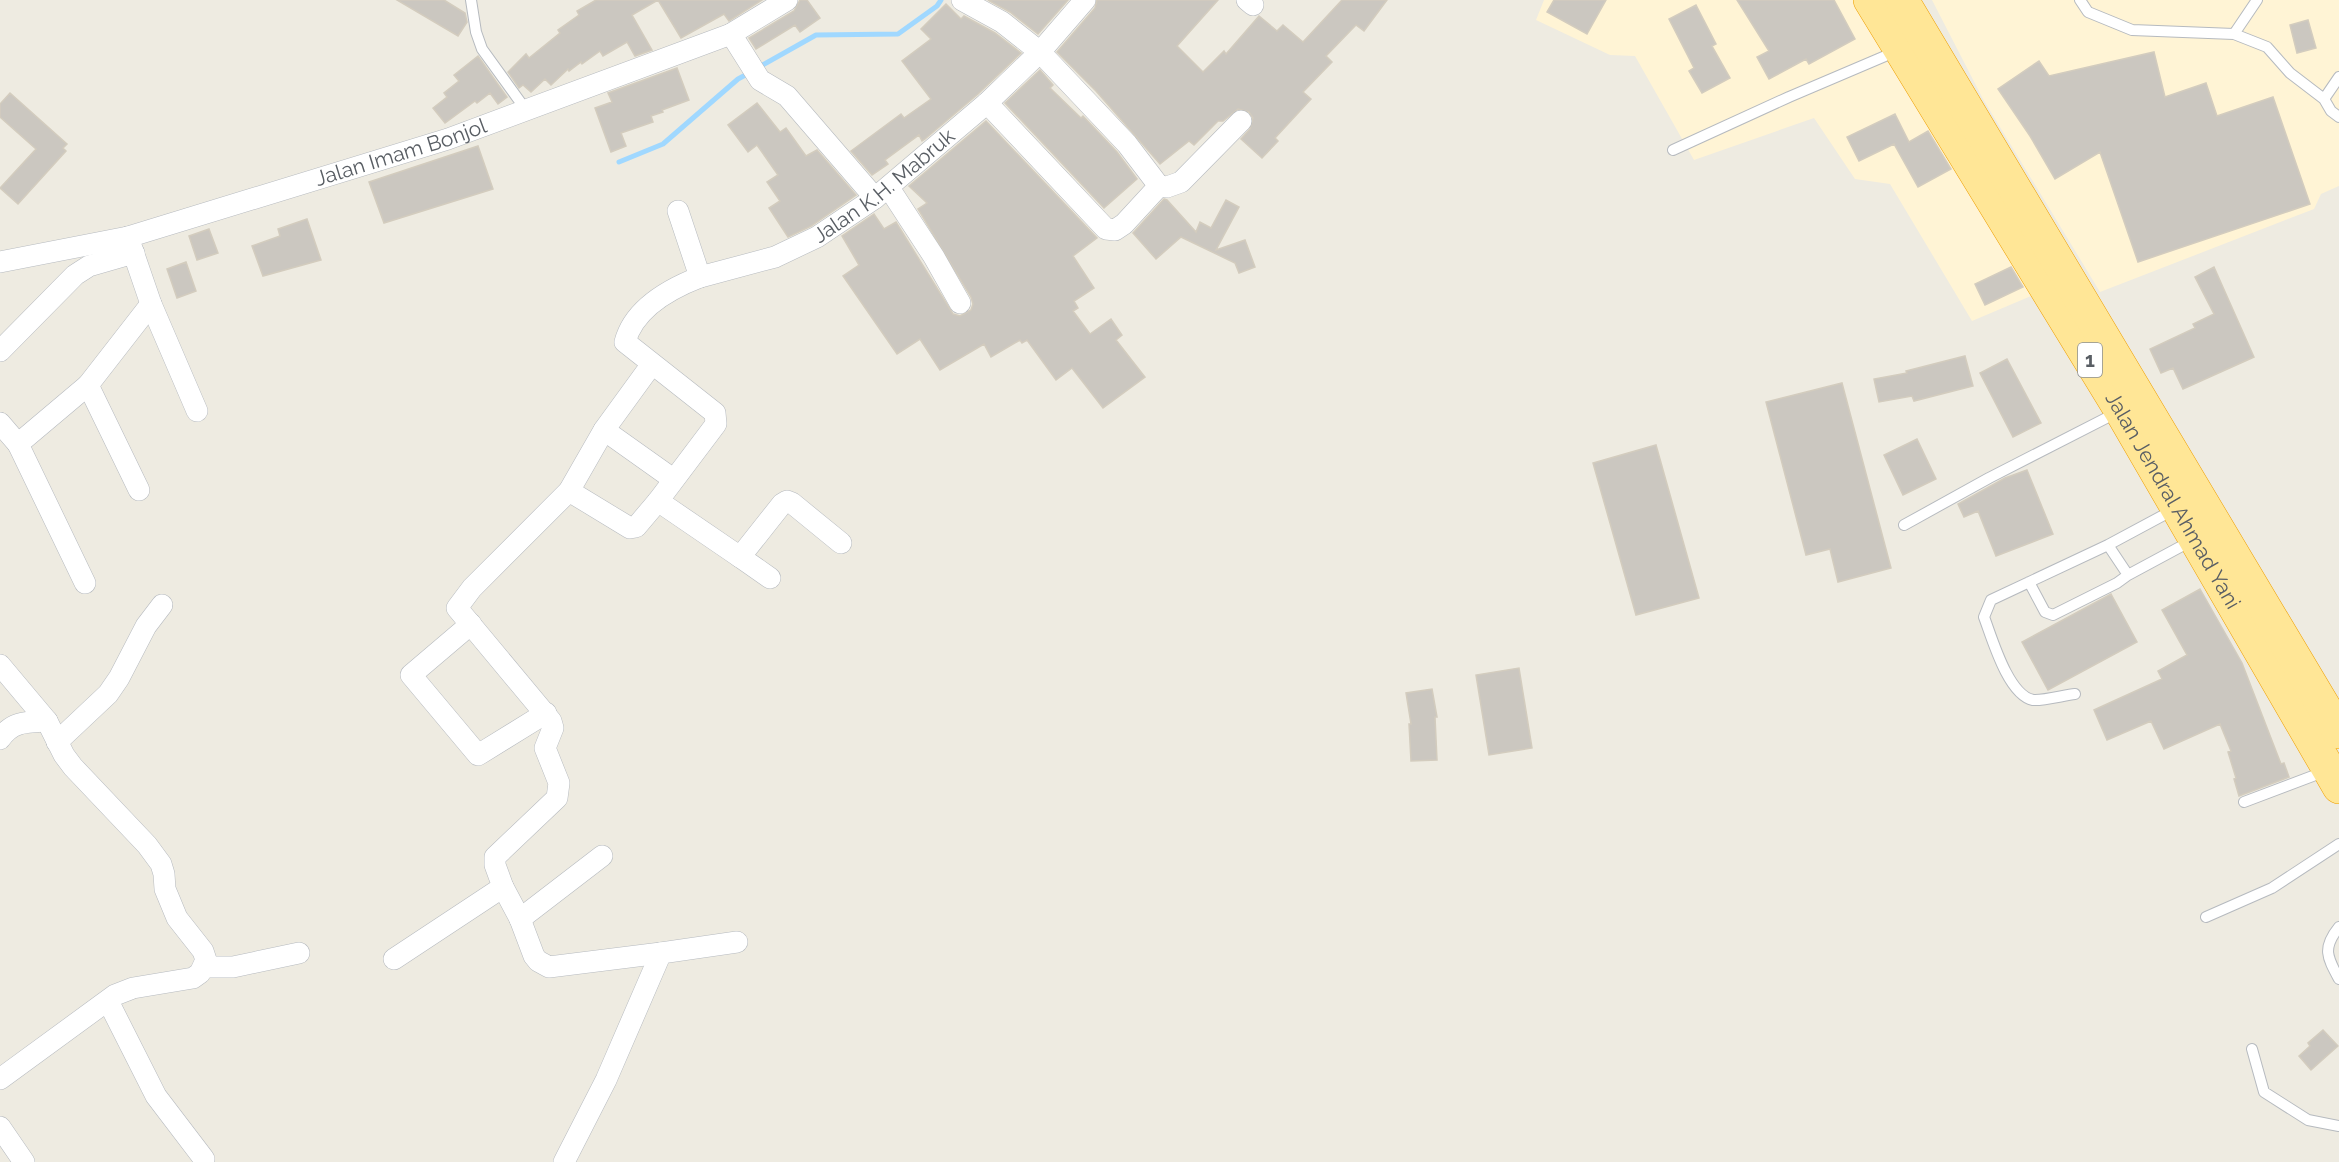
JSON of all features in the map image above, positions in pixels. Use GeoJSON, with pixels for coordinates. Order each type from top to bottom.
{"type":"FeatureCollection","features":[{"type":"Feature","properties":{"kind":"highway","name":"Jalan Jendral Ahmad Yani"},"geometry":{"type":"LineString","coordinates":[[1870,0],[2196,538],[2323,718]]}},
{"type":"Feature","properties":{"kind":"highway","name":"Jalan Jendral Ahmad Yani"},"geometry":{"type":"LineString","coordinates":[[1902,0],[2323,718],[2334,778]]}},
{"type":"Feature","properties":{"kind":"street","name":"Jalan Imam Bonjol"},"geometry":{"type":"LineString","coordinates":[[0,262],[131,245],[448,139],[618,78],[731,34],[787,0]]}},
{"type":"Feature","properties":{"kind":"street"},"geometry":{"type":"LineString","coordinates":[[962,0],[1002,22],[1040,52],[1127,144],[1159,186],[1167,188],[1181,182],[1241,121]]}},
{"type":"Feature","properties":{"kind":"street","name":"Jalan K.H. Mabruk"},"geometry":{"type":"LineString","coordinates":[[652,364],[625,342],[628,329],[650,305],[665,294],[700,277],[775,257],[817,237],[882,193],[987,103],[1040,52],[1085,0]]}},
{"type":"Feature","properties":{"kind":"street"},"geometry":{"type":"LineString","coordinates":[[731,34],[755,74],[787,96],[882,193],[934,257],[960,303]]}},
{"type":"Feature","properties":{"kind":"street"},"geometry":{"type":"LineString","coordinates":[[987,103],[1106,229],[1115,230],[1124,224],[1159,186]]}},
{"type":"Feature","properties":{"kind":"street"},"geometry":{"type":"LineString","coordinates":[[678,211],[700,277]]}},
{"type":"Feature","properties":{"kind":"street"},"geometry":{"type":"LineString","coordinates":[[0,351],[75,274],[131,245],[150,304],[197,411]]}},
{"type":"Feature","properties":{"kind":"street"},"geometry":{"type":"LineString","coordinates":[[18,444],[88,385],[150,304]]}},
{"type":"Feature","properties":{"kind":"street"},"geometry":{"type":"LineString","coordinates":[[569,492],[633,528],[658,501],[716,424],[716,413],[652,364],[604,430],[569,492],[463,598],[457,608],[546,714],[553,728],[545,748],[559,783],[557,798],[495,857],[495,865],[503,887],[520,919],[534,956],[537,961],[549,967],[662,954],[737,942]]}},
{"type":"Feature","properties":{"kind":"street"},"geometry":{"type":"LineString","coordinates":[[88,385],[139,490]]}},
{"type":"Feature","properties":{"kind":"street"},"geometry":{"type":"LineString","coordinates":[[0,423],[18,444],[85,583]]}},
{"type":"Feature","properties":{"kind":"street"},"geometry":{"type":"LineString","coordinates":[[604,430],[673,479]]}},
{"type":"Feature","properties":{"kind":"street"},"geometry":{"type":"LineString","coordinates":[[658,501],[770,578]]}},
{"type":"Feature","properties":{"kind":"street"},"geometry":{"type":"LineString","coordinates":[[740,557],[782,504],[787,501],[792,502],[842,543]]}},
{"type":"Feature","properties":{"kind":"street"},"geometry":{"type":"LineString","coordinates":[[57,742],[108,694],[146,626],[162,605]]}},
{"type":"Feature","properties":{"kind":"street"},"geometry":{"type":"LineString","coordinates":[[471,624],[411,675],[478,755],[546,714]]}},
{"type":"Feature","properties":{"kind":"street"},"geometry":{"type":"LineString","coordinates":[[0,665],[47,721],[73,767],[154,854],[164,874],[165,889],[177,918],[203,951],[206,960],[200,974],[193,978],[133,988],[108,1001],[0,1079]]}},
{"type":"Feature","properties":{"kind":"street"},"geometry":{"type":"LineString","coordinates":[[0,739],[6,730],[16,724],[47,721]]}},
{"type":"Feature","properties":{"kind":"street"},"geometry":{"type":"LineString","coordinates":[[520,919],[602,856]]}},
{"type":"Feature","properties":{"kind":"street"},"geometry":{"type":"LineString","coordinates":[[394,959],[503,887]]}},
{"type":"Feature","properties":{"kind":"street"},"geometry":{"type":"LineString","coordinates":[[204,967],[233,967],[299,953]]}},
{"type":"Feature","properties":{"kind":"street"},"geometry":{"type":"LineString","coordinates":[[564,1162],[606,1080],[662,954]]}},
{"type":"Feature","properties":{"kind":"street"},"geometry":{"type":"LineString","coordinates":[[108,1001],[156,1096],[204,1159]]}},
{"type":"Feature","properties":{"kind":"street"},"geometry":{"type":"LineString","coordinates":[[0,1127],[24,1162]]}},
{"type":"Feature","properties":{"kind":"lane"},"geometry":{"type":"LineString","coordinates":[[471,0],[476,32],[482,49],[526,110]]}},
{"type":"Feature","properties":{"kind":"lane"},"geometry":{"type":"LineString","coordinates":[[2080,0],[2088,12],[2132,30],[2234,34],[2267,46],[2290,73],[2324,99],[2331,111],[2339,117]]}},
{"type":"Feature","properties":{"kind":"lane"},"geometry":{"type":"LineString","coordinates":[[2234,34],[2257,0]]}},
{"type":"Feature","properties":{"kind":"lane"},"geometry":{"type":"LineString","coordinates":[[1673,150],[1900,50]]}},
{"type":"Feature","properties":{"kind":"lane"},"geometry":{"type":"LineString","coordinates":[[2324,99],[2339,77]]}},
{"type":"Feature","properties":{"kind":"lane"},"geometry":{"type":"LineString","coordinates":[[1904,525],[1989,478],[2121,411]]}},
{"type":"Feature","properties":{"kind":"lane"},"geometry":{"type":"LineString","coordinates":[[2075,694],[2033,700],[2018,691],[1999,659],[1984,617],[1991,600],[2108,545],[2177,507]]}},
{"type":"Feature","properties":{"kind":"lane"},"geometry":{"type":"LineString","coordinates":[[2029,582],[2045,612],[2053,615],[2117,583],[2196,538]]}},
{"type":"Feature","properties":{"kind":"lane"},"geometry":{"type":"LineString","coordinates":[[2108,545],[2128,575]]}},
{"type":"Feature","properties":{"kind":"lane"},"geometry":{"type":"LineString","coordinates":[[2244,802],[2334,778]]}},
{"type":"Feature","properties":{"kind":"lane"},"geometry":{"type":"LineString","coordinates":[[2206,917],[2272,888],[2339,844]]}},
{"type":"Feature","properties":{"kind":"lane"},"geometry":{"type":"LineString","coordinates":[[2339,927],[2328,944],[2328,958],[2339,979]]}},
{"type":"Feature","properties":{"kind":"lane"},"geometry":{"type":"LineString","coordinates":[[2252,1049],[2264,1092],[2308,1120],[2339,1126]]}},
{"type":"Feature","properties":{"kind":"shaded area"},"geometry":{"type":"Polygon","coordinates":[[[1544,0],[1861,0],[2043,291],[1972,321],[1890,184],[1855,179],[1814,118],[1694,160],[1635,56],[1610,55],[1536,20],[1544,0]]]}},
{"type":"Feature","properties":{"kind":"shaded area"},"geometry":{"type":"Polygon","coordinates":[[[1932,0],[2339,0],[2339,186],[2321,194],[2314,209],[2100,292],[1983,99],[1932,0]]]}},
{"type":"Feature","properties":{"kind":"building"},"geometry":{"type":"Polygon","coordinates":[[[397,0],[444,0],[465,13],[467,22],[458,36],[397,0]]]}},
{"type":"Feature","properties":{"kind":"building"},"geometry":{"type":"Polygon","coordinates":[[[596,0],[658,0],[632,15],[652,50],[635,56],[627,42],[603,56],[600,51],[582,64],[581,62],[569,71],[568,69],[551,85],[545,79],[531,92],[523,85],[519,88],[508,72],[526,54],[529,58],[560,33],[558,30],[579,15],[577,11],[596,0]]]}},
{"type":"Feature","properties":{"kind":"building"},"geometry":{"type":"Polygon","coordinates":[[[658,0],[762,0],[729,21],[724,14],[681,38],[658,0]]]}},
{"type":"Feature","properties":{"kind":"building"},"geometry":{"type":"Polygon","coordinates":[[[800,0],[807,0],[820,18],[800,32],[795,25],[756,49],[749,38],[794,11],[800,0]]]}},
{"type":"Feature","properties":{"kind":"building"},"geometry":{"type":"Polygon","coordinates":[[[988,0],[1068,0],[1038,34],[1010,12],[988,0]]]}},
{"type":"Feature","properties":{"kind":"building"},"geometry":{"type":"Polygon","coordinates":[[[1097,0],[1218,0],[1177,46],[1203,72],[1224,51],[1226,54],[1259,16],[1277,31],[1283,25],[1303,42],[1342,0],[1387,0],[1364,31],[1356,25],[1326,56],[1332,62],[1303,92],[1311,99],[1275,138],[1278,141],[1262,158],[1241,139],[1250,129],[1253,118],[1249,112],[1238,109],[1223,121],[1218,121],[1194,145],[1189,141],[1160,164],[1096,91],[1057,52],[1095,8],[1097,0]]]}},
{"type":"Feature","properties":{"kind":"building"},"geometry":{"type":"Polygon","coordinates":[[[1554,0],[1606,0],[1587,34],[1547,12],[1554,0]]]}},
{"type":"Feature","properties":{"kind":"building"},"geometry":{"type":"Polygon","coordinates":[[[1737,0],[1834,0],[1855,39],[1809,64],[1806,59],[1769,79],[1757,57],[1769,51],[1737,0]]]}},
{"type":"Feature","properties":{"kind":"building"},"geometry":{"type":"Polygon","coordinates":[[[946,4],[961,19],[964,16],[995,33],[1021,53],[978,94],[925,139],[922,141],[919,135],[885,160],[888,164],[872,175],[851,151],[901,114],[904,118],[931,99],[902,61],[931,39],[921,29],[946,4]]]}},
{"type":"Feature","properties":{"kind":"building"},"geometry":{"type":"Polygon","coordinates":[[[1696,5],[1716,44],[1712,46],[1730,78],[1702,93],[1689,71],[1694,68],[1669,19],[1696,5]]]}},
{"type":"Feature","properties":{"kind":"building"},"geometry":{"type":"Polygon","coordinates":[[[2308,20],[2316,48],[2297,53],[2290,25],[2308,20]]]}},
{"type":"Feature","properties":{"kind":"building"},"geometry":{"type":"Polygon","coordinates":[[[2154,52],[2165,97],[2206,83],[2217,116],[2273,97],[2310,204],[2138,262],[2100,152],[2055,179],[2030,136],[1998,89],[2039,61],[2049,76],[2154,52]]]}},
{"type":"Feature","properties":{"kind":"building"},"geometry":{"type":"Polygon","coordinates":[[[478,56],[507,97],[498,104],[490,93],[445,123],[433,108],[447,97],[444,93],[459,81],[454,75],[478,56]]]}},
{"type":"Feature","properties":{"kind":"building"},"geometry":{"type":"Polygon","coordinates":[[[677,68],[689,100],[651,116],[653,122],[621,133],[626,146],[611,152],[595,108],[612,102],[608,93],[677,68]]]}},
{"type":"Feature","properties":{"kind":"building"},"geometry":{"type":"Polygon","coordinates":[[[1040,70],[1053,85],[1050,88],[1081,118],[1083,116],[1117,152],[1137,179],[1104,208],[1005,103],[1040,70]]]}},
{"type":"Feature","properties":{"kind":"building"},"geometry":{"type":"Polygon","coordinates":[[[10,93],[67,144],[63,148],[66,151],[18,204],[0,188],[36,149],[0,117],[0,104],[10,93]]]}},
{"type":"Feature","properties":{"kind":"building"},"geometry":{"type":"Polygon","coordinates":[[[757,103],[780,132],[786,128],[806,156],[817,150],[856,195],[811,226],[788,237],[769,208],[780,201],[767,182],[778,175],[757,145],[748,152],[728,125],[757,103]]]}},
{"type":"Feature","properties":{"kind":"building"},"geometry":{"type":"Polygon","coordinates":[[[1895,114],[1909,142],[1928,131],[1951,169],[1918,187],[1894,144],[1859,161],[1847,137],[1895,114]]]}},
{"type":"Feature","properties":{"kind":"building"},"geometry":{"type":"Polygon","coordinates":[[[986,121],[1097,238],[1073,256],[1094,288],[1074,301],[1078,308],[1073,311],[1090,334],[1111,319],[1122,335],[1116,340],[1145,377],[1103,408],[1072,368],[1056,380],[1027,340],[1022,343],[1020,340],[991,357],[984,344],[940,370],[920,339],[897,354],[843,276],[859,265],[842,236],[874,214],[884,229],[896,222],[953,314],[960,316],[971,310],[973,304],[971,297],[918,209],[927,203],[909,186],[986,121]]]}},
{"type":"Feature","properties":{"kind":"building"},"geometry":{"type":"Polygon","coordinates":[[[478,146],[493,189],[384,223],[369,182],[478,146]]]}},
{"type":"Feature","properties":{"kind":"building"},"geometry":{"type":"Polygon","coordinates":[[[1164,199],[1196,232],[1200,222],[1211,228],[1226,200],[1239,207],[1216,250],[1245,240],[1255,267],[1239,273],[1235,263],[1181,237],[1156,259],[1133,233],[1164,199]]]}},
{"type":"Feature","properties":{"kind":"building"},"geometry":{"type":"Polygon","coordinates":[[[307,219],[321,260],[263,276],[252,246],[280,236],[278,229],[307,219]]]}},
{"type":"Feature","properties":{"kind":"building"},"geometry":{"type":"Polygon","coordinates":[[[209,229],[218,253],[197,260],[189,236],[209,229]]]}},
{"type":"Feature","properties":{"kind":"building"},"geometry":{"type":"Polygon","coordinates":[[[186,262],[196,291],[177,298],[167,269],[186,262]]]}},
{"type":"Feature","properties":{"kind":"building"},"geometry":{"type":"Polygon","coordinates":[[[2011,267],[2023,287],[1985,305],[1975,284],[2011,267]]]}},
{"type":"Feature","properties":{"kind":"building"},"geometry":{"type":"Polygon","coordinates":[[[2214,267],[2254,357],[2183,389],[2173,368],[2161,373],[2150,349],[2195,328],[2193,324],[2214,314],[2195,277],[2214,267]]]}},
{"type":"Feature","properties":{"kind":"building"},"geometry":{"type":"Polygon","coordinates":[[[1965,356],[1973,386],[1914,401],[1912,396],[1879,402],[1874,379],[1907,373],[1906,371],[1965,356]]]}},
{"type":"Feature","properties":{"kind":"building"},"geometry":{"type":"Polygon","coordinates":[[[2007,359],[2041,423],[2013,437],[1980,373],[2007,359]]]}},
{"type":"Feature","properties":{"kind":"building"},"geometry":{"type":"Polygon","coordinates":[[[1842,383],[1891,568],[1838,582],[1830,549],[1806,555],[1766,402],[1842,383]]]}},
{"type":"Feature","properties":{"kind":"building"},"geometry":{"type":"Polygon","coordinates":[[[1917,439],[1936,479],[1903,495],[1884,455],[1917,439]]]}},
{"type":"Feature","properties":{"kind":"building"},"geometry":{"type":"Polygon","coordinates":[[[1656,445],[1699,598],[1636,615],[1593,463],[1656,445]]]}},
{"type":"Feature","properties":{"kind":"building"},"geometry":{"type":"Polygon","coordinates":[[[2027,470],[2053,534],[1996,556],[1978,511],[1964,517],[1958,504],[2005,478],[2027,470]]]}},
{"type":"Feature","properties":{"kind":"building"},"geometry":{"type":"Polygon","coordinates":[[[2200,589],[2242,663],[2281,764],[2284,763],[2289,777],[2239,796],[2228,752],[2231,751],[2220,724],[2164,749],[2151,721],[2107,740],[2094,710],[2162,679],[2158,671],[2187,655],[2162,610],[2200,589]]]}},
{"type":"Feature","properties":{"kind":"building"},"geometry":{"type":"Polygon","coordinates":[[[2111,594],[2137,642],[2048,690],[2022,642],[2111,594]]]}},
{"type":"Feature","properties":{"kind":"building"},"geometry":{"type":"Polygon","coordinates":[[[1519,668],[1532,748],[1489,755],[1476,675],[1519,668]]]}},
{"type":"Feature","properties":{"kind":"building"},"geometry":{"type":"Polygon","coordinates":[[[1432,689],[1437,717],[1435,717],[1437,760],[1411,761],[1409,724],[1411,724],[1406,693],[1432,689]]]}},
{"type":"Feature","properties":{"kind":"building"},"geometry":{"type":"Polygon","coordinates":[[[2323,1030],[2338,1046],[2311,1070],[2299,1056],[2310,1046],[2308,1043],[2323,1030]]]}},
{"type":"Feature","properties":{"kind":"waterway"},"geometry":{"type":"LineString","coordinates":[[759,67],[816,35],[898,34],[937,6],[941,0]]}},
{"type":"Feature","properties":{"kind":"waterway"},"geometry":{"type":"LineString","coordinates":[[619,162],[663,144],[738,79],[751,72]]}}]}
